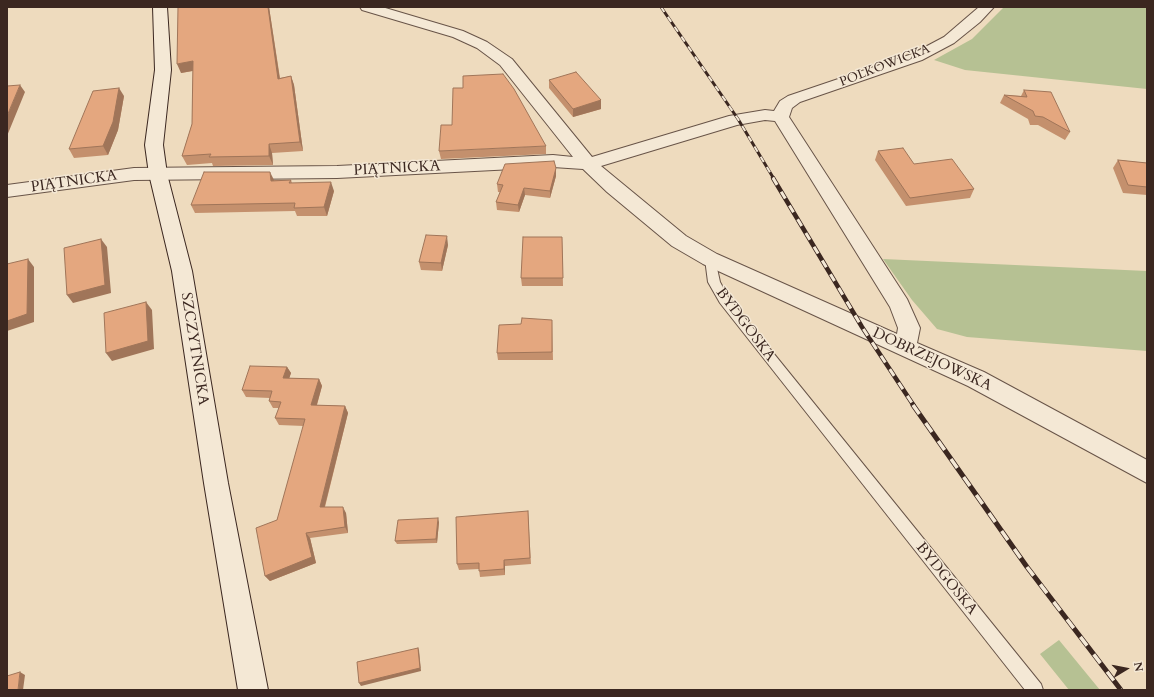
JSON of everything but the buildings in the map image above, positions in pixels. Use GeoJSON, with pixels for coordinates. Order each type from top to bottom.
{"type":"FeatureCollection","features":[{"type":"Feature","properties":{"kind":"street","name":"SZCZYTNICKA"},"geometry":{"type":"LineString","coordinates":[[160,7],[163,70],[154,145],[158,174],[182,271],[216,483],[253,690]]}},
{"type":"Feature","properties":{"kind":"street"},"geometry":{"type":"LineString","coordinates":[[367,7],[458,34],[482,45],[506,62],[544,107],[588,164],[614,188],[679,241],[710,259]]}},
{"type":"Feature","properties":{"kind":"street","name":"POLKOWICKA"},"geometry":{"type":"LineString","coordinates":[[781,117],[782,111],[786,105],[794,99],[917,57],[949,40],[987,7]]}},
{"type":"Feature","properties":{"kind":"street","name":"PIĄTNICKA"},"geometry":{"type":"LineString","coordinates":[[7,191],[134,174],[337,172],[553,161],[588,164],[738,119],[765,116],[781,117]]}},
{"type":"Feature","properties":{"kind":"street"},"geometry":{"type":"LineString","coordinates":[[781,117],[900,305],[908,328],[905,347]]}},
{"type":"Feature","properties":{"kind":"street","name":"DOBRZEJOWSKA"},"geometry":{"type":"LineString","coordinates":[[710,259],[758,282],[976,379],[1147,472]]}},
{"type":"Feature","properties":{"kind":"lane","name":"BYDGOSKA"},"geometry":{"type":"LineString","coordinates":[[710,259],[714,282],[724,300],[1035,690]]}},
{"type":"Feature","properties":{"kind":"green space"},"geometry":{"type":"Polygon","coordinates":[[[1004,7],[1147,7],[1147,89],[965,70],[934,60],[972,39],[1004,7]]]}},
{"type":"Feature","properties":{"kind":"green space"},"geometry":{"type":"Polygon","coordinates":[[[883,259],[1147,271],[1147,351],[967,337],[937,329],[912,300],[883,259]]]}},
{"type":"Feature","properties":{"kind":"green space"},"geometry":{"type":"Polygon","coordinates":[[[1059,640],[1100,690],[1069,690],[1040,654],[1059,640]]]}},
{"type":"Feature","properties":{"kind":"railway"},"geometry":{"type":"LineString","coordinates":[[661,7],[738,119],[774,179]]}},
{"type":"Feature","properties":{"kind":"railway"},"geometry":{"type":"LineString","coordinates":[[773,178],[862,327],[914,406]]}},
{"type":"Feature","properties":{"kind":"railway"},"geometry":{"type":"LineString","coordinates":[[913,405],[1027,567],[1121,690]]}}]}
